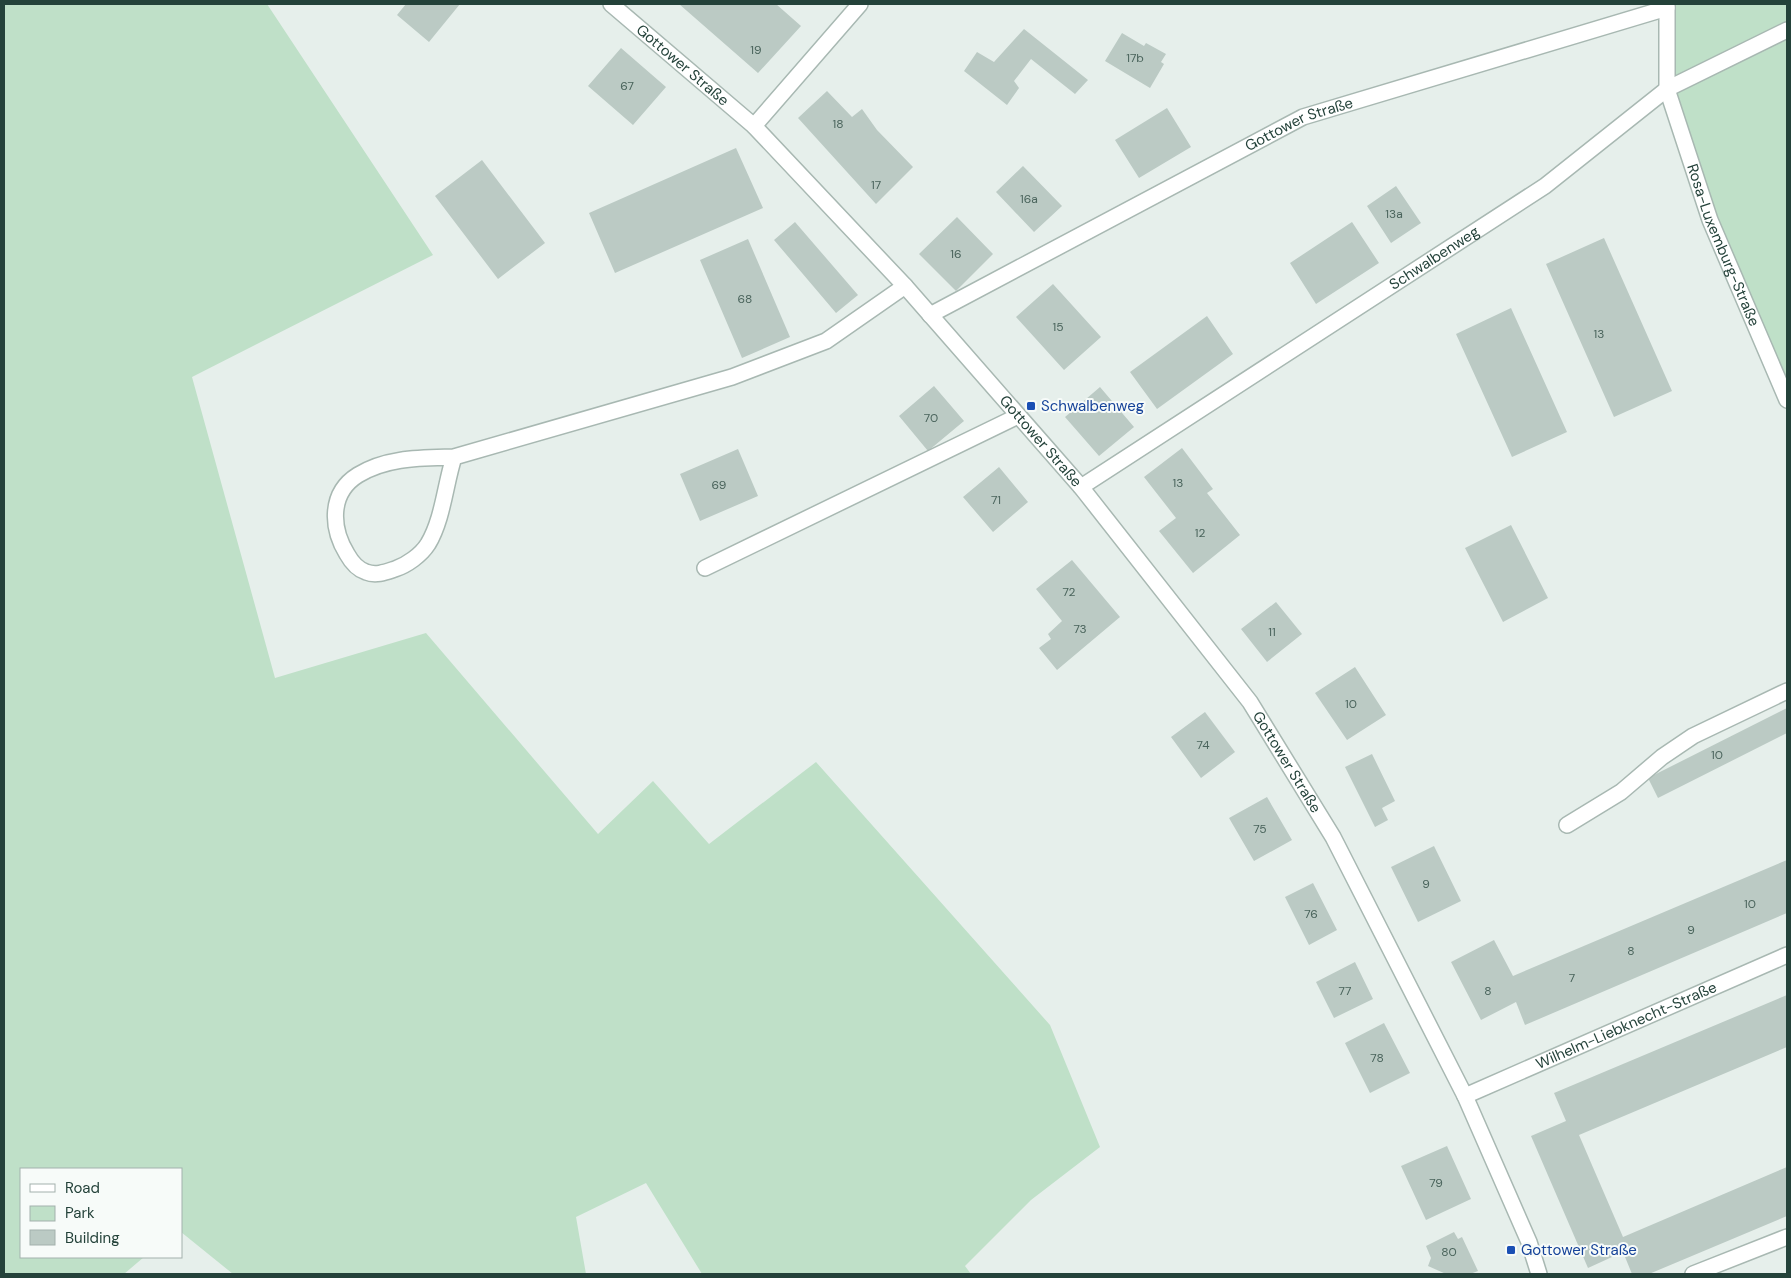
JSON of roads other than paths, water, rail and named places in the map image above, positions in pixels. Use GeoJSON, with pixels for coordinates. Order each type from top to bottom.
{"type":"FeatureCollection","features":[{"type":"Feature","properties":{"kind":"street","name":"Gottower Straße"},"geometry":{"type":"LineString","coordinates":[[611,4],[754,126],[906,286],[1081,488],[1250,702],[1333,837],[1465,1096],[1529,1242],[1539,1274]]}},
{"type":"Feature","properties":{"kind":"street"},"geometry":{"type":"LineString","coordinates":[[754,126],[860,4]]}},
{"type":"Feature","properties":{"kind":"street","name":"Gottower Straße"},"geometry":{"type":"LineString","coordinates":[[930,315],[1303,117],[1667,6],[1667,89]]}},
{"type":"Feature","properties":{"kind":"street","name":"Schwalbenweg"},"geometry":{"type":"LineString","coordinates":[[1081,488],[1545,186],[1667,89],[1787,30]]}},
{"type":"Feature","properties":{"kind":"street","name":"Rosa-Luxemburg-Straße"},"geometry":{"type":"LineString","coordinates":[[1667,89],[1710,220],[1787,400]]}},
{"type":"Feature","properties":{"kind":"street"},"geometry":{"type":"LineString","coordinates":[[454,457],[438,522],[427,545],[406,565],[381,574],[367,573],[354,566],[340,543],[334,520],[338,498],[347,483],[359,474],[382,464],[404,459],[454,457],[732,377],[826,341],[906,286]]}},
{"type":"Feature","properties":{"kind":"street"},"geometry":{"type":"LineString","coordinates":[[705,568],[1018,416]]}},
{"type":"Feature","properties":{"kind":"street"},"geometry":{"type":"LineString","coordinates":[[1567,825],[1621,792],[1662,757],[1693,736],[1787,691]]}},
{"type":"Feature","properties":{"kind":"street","name":"Wilhelm-Liebknecht-Straße"},"geometry":{"type":"LineString","coordinates":[[1465,1096],[1787,955]]}},
{"type":"Feature","properties":{"kind":"street"},"geometry":{"type":"LineString","coordinates":[[1693,1274],[1787,1237]]}},
{"type":"Feature","properties":{"kind":"place","name":"Schwalbenweg"},"geometry":{"type":"Point","coordinates":[1031,406]}},
{"type":"Feature","properties":{"kind":"place","name":"Gottower Straße"},"geometry":{"type":"Point","coordinates":[1511,1250]}}]}
